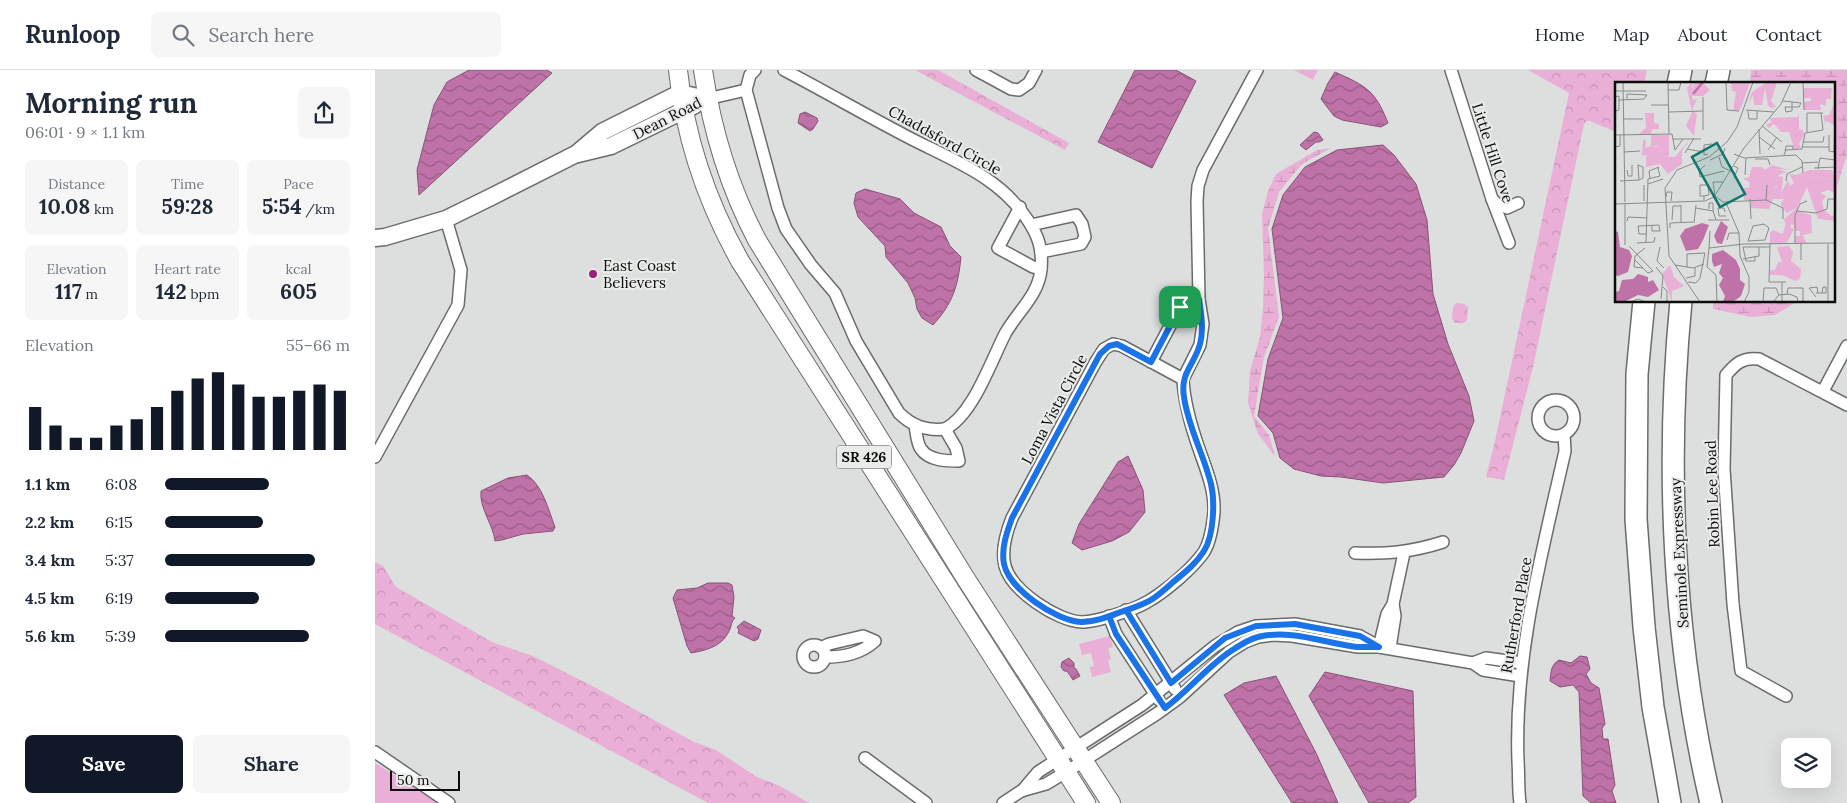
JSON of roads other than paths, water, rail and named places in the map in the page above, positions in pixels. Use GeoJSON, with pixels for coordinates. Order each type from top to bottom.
{"type":"FeatureCollection","features":[{"type":"Feature","properties":{"kind":"highway"},"geometry":{"type":"LineString","coordinates":[[1644,302],[1637,374],[1636,519],[1644,627],[1653,707],[1670,803]]}},
{"type":"Feature","properties":{"kind":"highway","name":"Seminole Expressway"},"geometry":{"type":"LineString","coordinates":[[1681,302],[1677,345],[1674,428],[1674,516],[1690,692],[1703,770],[1711,803]]}},
{"type":"Feature","properties":{"kind":"main road","name":"SR 426"},"geometry":{"type":"LineString","coordinates":[[677,70],[682,102],[702,177],[725,233],[751,281],[1086,803]]}},
{"type":"Feature","properties":{"kind":"main road","name":"SR 426"},"geometry":{"type":"LineString","coordinates":[[703,70],[713,128],[724,164],[745,217],[772,266],[966,579],[1111,803]]}},
{"type":"Feature","properties":{"kind":"main road","name":"Dean Road"},"geometry":{"type":"LineString","coordinates":[[375,238],[385,237],[446,219],[575,154],[602,132],[682,102],[707,99]]}},
{"type":"Feature","properties":{"kind":"main road"},"geometry":{"type":"LineString","coordinates":[[816,382],[828,383],[839,388],[859,405]]}},
{"type":"Feature","properties":{"kind":"street"},"geometry":{"type":"LineString","coordinates":[[755,70],[750,75],[746,90],[778,208],[787,229],[811,265],[835,294],[856,341],[892,403],[903,417],[915,426],[924,429],[945,429],[956,448],[959,461],[944,462],[927,455],[920,449],[915,426]]}},
{"type":"Feature","properties":{"kind":"street","name":"Chaddsford Circle"},"geometry":{"type":"LineString","coordinates":[[784,70],[975,171],[1004,191],[1036,231],[1041,252],[1041,269],[1036,288],[1006,332],[975,396],[954,423],[945,429]]}},
{"type":"Feature","properties":{"kind":"street"},"geometry":{"type":"LineString","coordinates":[[976,70],[1011,89],[1019,90],[1029,83],[1036,70]]}},
{"type":"Feature","properties":{"kind":"street"},"geometry":{"type":"LineString","coordinates":[[996,81],[1002,70]]}},
{"type":"Feature","properties":{"kind":"street"},"geometry":{"type":"LineString","coordinates":[[1183,379],[1197,353],[1203,324],[1199,299],[1198,186],[1209,159],[1257,70]]}},
{"type":"Feature","properties":{"kind":"street","name":"Little Hill Cove"},"geometry":{"type":"LineString","coordinates":[[1451,70],[1492,199],[1509,243]]}},
{"type":"Feature","properties":{"kind":"street"},"geometry":{"type":"LineString","coordinates":[[707,99],[746,90]]}},
{"type":"Feature","properties":{"kind":"street"},"geometry":{"type":"LineString","coordinates":[[1492,199],[1497,204],[1507,208],[1518,202]]}},
{"type":"Feature","properties":{"kind":"street"},"geometry":{"type":"LineString","coordinates":[[1019,208],[998,248],[1033,267],[1041,269]]}},
{"type":"Feature","properties":{"kind":"street"},"geometry":{"type":"LineString","coordinates":[[1031,225],[1077,215],[1081,224],[1085,237],[1081,244],[1041,252]]}},
{"type":"Feature","properties":{"kind":"street"},"geometry":{"type":"LineString","coordinates":[[375,457],[457,305],[461,270],[446,219]]}},
{"type":"Feature","properties":{"kind":"street"},"geometry":{"type":"LineString","coordinates":[[1151,362],[1180,307],[1191,298],[1199,299]]}},
{"type":"Feature","properties":{"kind":"street","name":"Loma Vista Circle"},"geometry":{"type":"LineString","coordinates":[[1117,344],[1151,362],[1183,379],[1186,406],[1210,482],[1213,498],[1214,513],[1208,542],[1204,552],[1190,568],[1146,603],[1093,621],[1080,622],[1068,619],[1042,607],[1014,583],[1008,575],[1004,555],[1006,537],[1012,518],[1100,354],[1109,346],[1117,344]]}},
{"type":"Feature","properties":{"kind":"street"},"geometry":{"type":"LineString","coordinates":[[1823,391],[1847,346]]}},
{"type":"Feature","properties":{"kind":"street","name":"Robin Lee Road"},"geometry":{"type":"LineString","coordinates":[[1786,696],[1741,671],[1733,604],[1724,469],[1726,375],[1741,360],[1759,359],[1847,405]]}},
{"type":"Feature","properties":{"kind":"street","name":"Rutherford Place"},"geometry":{"type":"LineString","coordinates":[[1520,803],[1517,739],[1520,676],[1534,589],[1565,451],[1564,434]]}},
{"type":"Feature","properties":{"kind":"street"},"geometry":{"type":"LineString","coordinates":[[1355,553],[1403,552],[1443,542]]}},
{"type":"Feature","properties":{"kind":"street"},"geometry":{"type":"LineString","coordinates":[[1385,648],[1389,622],[1387,614],[1393,604],[1403,552]]}},
{"type":"Feature","properties":{"kind":"street"},"geometry":{"type":"LineString","coordinates":[[1126,610],[1180,697]]}},
{"type":"Feature","properties":{"kind":"street"},"geometry":{"type":"LineString","coordinates":[[1109,616],[1116,634],[1165,708]]}},
{"type":"Feature","properties":{"kind":"street"},"geometry":{"type":"LineString","coordinates":[[1079,755],[1225,638],[1256,626],[1295,624],[1360,636],[1385,648]]}},
{"type":"Feature","properties":{"kind":"street"},"geometry":{"type":"LineString","coordinates":[[1003,803],[1021,791],[1038,772],[1062,766],[1165,708],[1180,697],[1229,652],[1245,642],[1258,637],[1273,634],[1358,647],[1385,648],[1473,663],[1483,670],[1520,676]]}},
{"type":"Feature","properties":{"kind":"street"},"geometry":{"type":"LineString","coordinates":[[863,636],[875,641],[865,650],[842,657],[823,653],[829,644],[850,639],[863,636]]}},
{"type":"Feature","properties":{"kind":"street"},"geometry":{"type":"LineString","coordinates":[[850,639],[852,653]]}},
{"type":"Feature","properties":{"kind":"street"},"geometry":{"type":"LineString","coordinates":[[1136,662],[1152,651]]}},
{"type":"Feature","properties":{"kind":"street"},"geometry":{"type":"LineString","coordinates":[[1473,663],[1486,658],[1522,662]]}},
{"type":"Feature","properties":{"kind":"street"},"geometry":{"type":"LineString","coordinates":[[1496,672],[1497,660]]}},
{"type":"Feature","properties":{"kind":"street"},"geometry":{"type":"LineString","coordinates":[[375,752],[449,803]]}},
{"type":"Feature","properties":{"kind":"street"},"geometry":{"type":"LineString","coordinates":[[865,758],[925,803]]}},
{"type":"Feature","properties":{"kind":"water"},"geometry":{"type":"Polygon","coordinates":[[[469,70],[547,70],[552,73],[419,195],[417,170],[434,105],[447,82],[469,70]]]}},
{"type":"Feature","properties":{"kind":"water"},"geometry":{"type":"Polygon","coordinates":[[[1135,70],[1176,70],[1196,81],[1152,168],[1098,142],[1135,70]]]}},
{"type":"Feature","properties":{"kind":"water"},"geometry":{"type":"Polygon","coordinates":[[[1335,72],[1355,81],[1368,90],[1379,103],[1388,123],[1381,127],[1342,120],[1334,116],[1321,99],[1335,72]]]}},
{"type":"Feature","properties":{"kind":"water"},"geometry":{"type":"Polygon","coordinates":[[[805,112],[817,118],[818,121],[810,131],[798,123],[800,114],[805,112]]]}},
{"type":"Feature","properties":{"kind":"water"},"geometry":{"type":"Polygon","coordinates":[[[1314,132],[1318,133],[1323,140],[1316,142],[1306,150],[1300,145],[1314,132]]]}},
{"type":"Feature","properties":{"kind":"water"},"geometry":{"type":"Polygon","coordinates":[[[1383,145],[1394,155],[1416,184],[1427,220],[1433,294],[1448,344],[1469,396],[1474,421],[1461,453],[1444,477],[1383,483],[1321,476],[1294,469],[1280,458],[1273,433],[1258,416],[1268,359],[1283,318],[1272,229],[1283,195],[1305,167],[1337,150],[1383,145]]]}},
{"type":"Feature","properties":{"kind":"water"},"geometry":{"type":"Polygon","coordinates":[[[865,189],[900,199],[914,213],[941,227],[950,246],[961,257],[953,294],[940,317],[933,325],[922,318],[908,283],[886,257],[885,246],[858,217],[854,203],[856,193],[865,189]]]}},
{"type":"Feature","properties":{"kind":"water"},"geometry":{"type":"Polygon","coordinates":[[[1128,456],[1143,490],[1145,512],[1129,532],[1112,541],[1082,550],[1072,543],[1079,524],[1118,462],[1128,456]]]}},
{"type":"Feature","properties":{"kind":"water"},"geometry":{"type":"Polygon","coordinates":[[[527,475],[541,492],[555,527],[553,531],[523,534],[495,541],[482,504],[481,491],[508,478],[527,475]]]}},
{"type":"Feature","properties":{"kind":"water"},"geometry":{"type":"Polygon","coordinates":[[[708,583],[728,583],[732,585],[734,597],[732,616],[735,618],[723,640],[709,649],[691,653],[687,646],[673,598],[677,590],[697,588],[708,583]]]}},
{"type":"Feature","properties":{"kind":"water"},"geometry":{"type":"Polygon","coordinates":[[[744,621],[761,630],[758,639],[754,641],[738,633],[737,627],[744,621]]]}},
{"type":"Feature","properties":{"kind":"water"},"geometry":{"type":"Polygon","coordinates":[[[1580,656],[1587,657],[1590,669],[1586,674],[1591,683],[1599,688],[1605,724],[1602,728],[1603,739],[1608,739],[1615,785],[1612,791],[1616,803],[1591,803],[1583,796],[1579,692],[1573,685],[1560,687],[1550,681],[1552,669],[1556,662],[1559,660],[1571,663],[1580,656]]]}},
{"type":"Feature","properties":{"kind":"water"},"geometry":{"type":"Polygon","coordinates":[[[1069,658],[1074,663],[1074,668],[1080,676],[1073,680],[1067,671],[1064,671],[1061,667],[1062,662],[1069,658]]]}},
{"type":"Feature","properties":{"kind":"water"},"geometry":{"type":"Polygon","coordinates":[[[1325,672],[1413,691],[1416,797],[1408,803],[1369,803],[1309,696],[1325,672]]]}},
{"type":"Feature","properties":{"kind":"water"},"geometry":{"type":"Polygon","coordinates":[[[1276,676],[1317,755],[1338,803],[1292,803],[1224,695],[1244,683],[1276,676]]]}},
{"type":"Feature","properties":{"kind":"place","name":"East Coast Believers"},"geometry":{"type":"Point","coordinates":[593,274]}}]}
